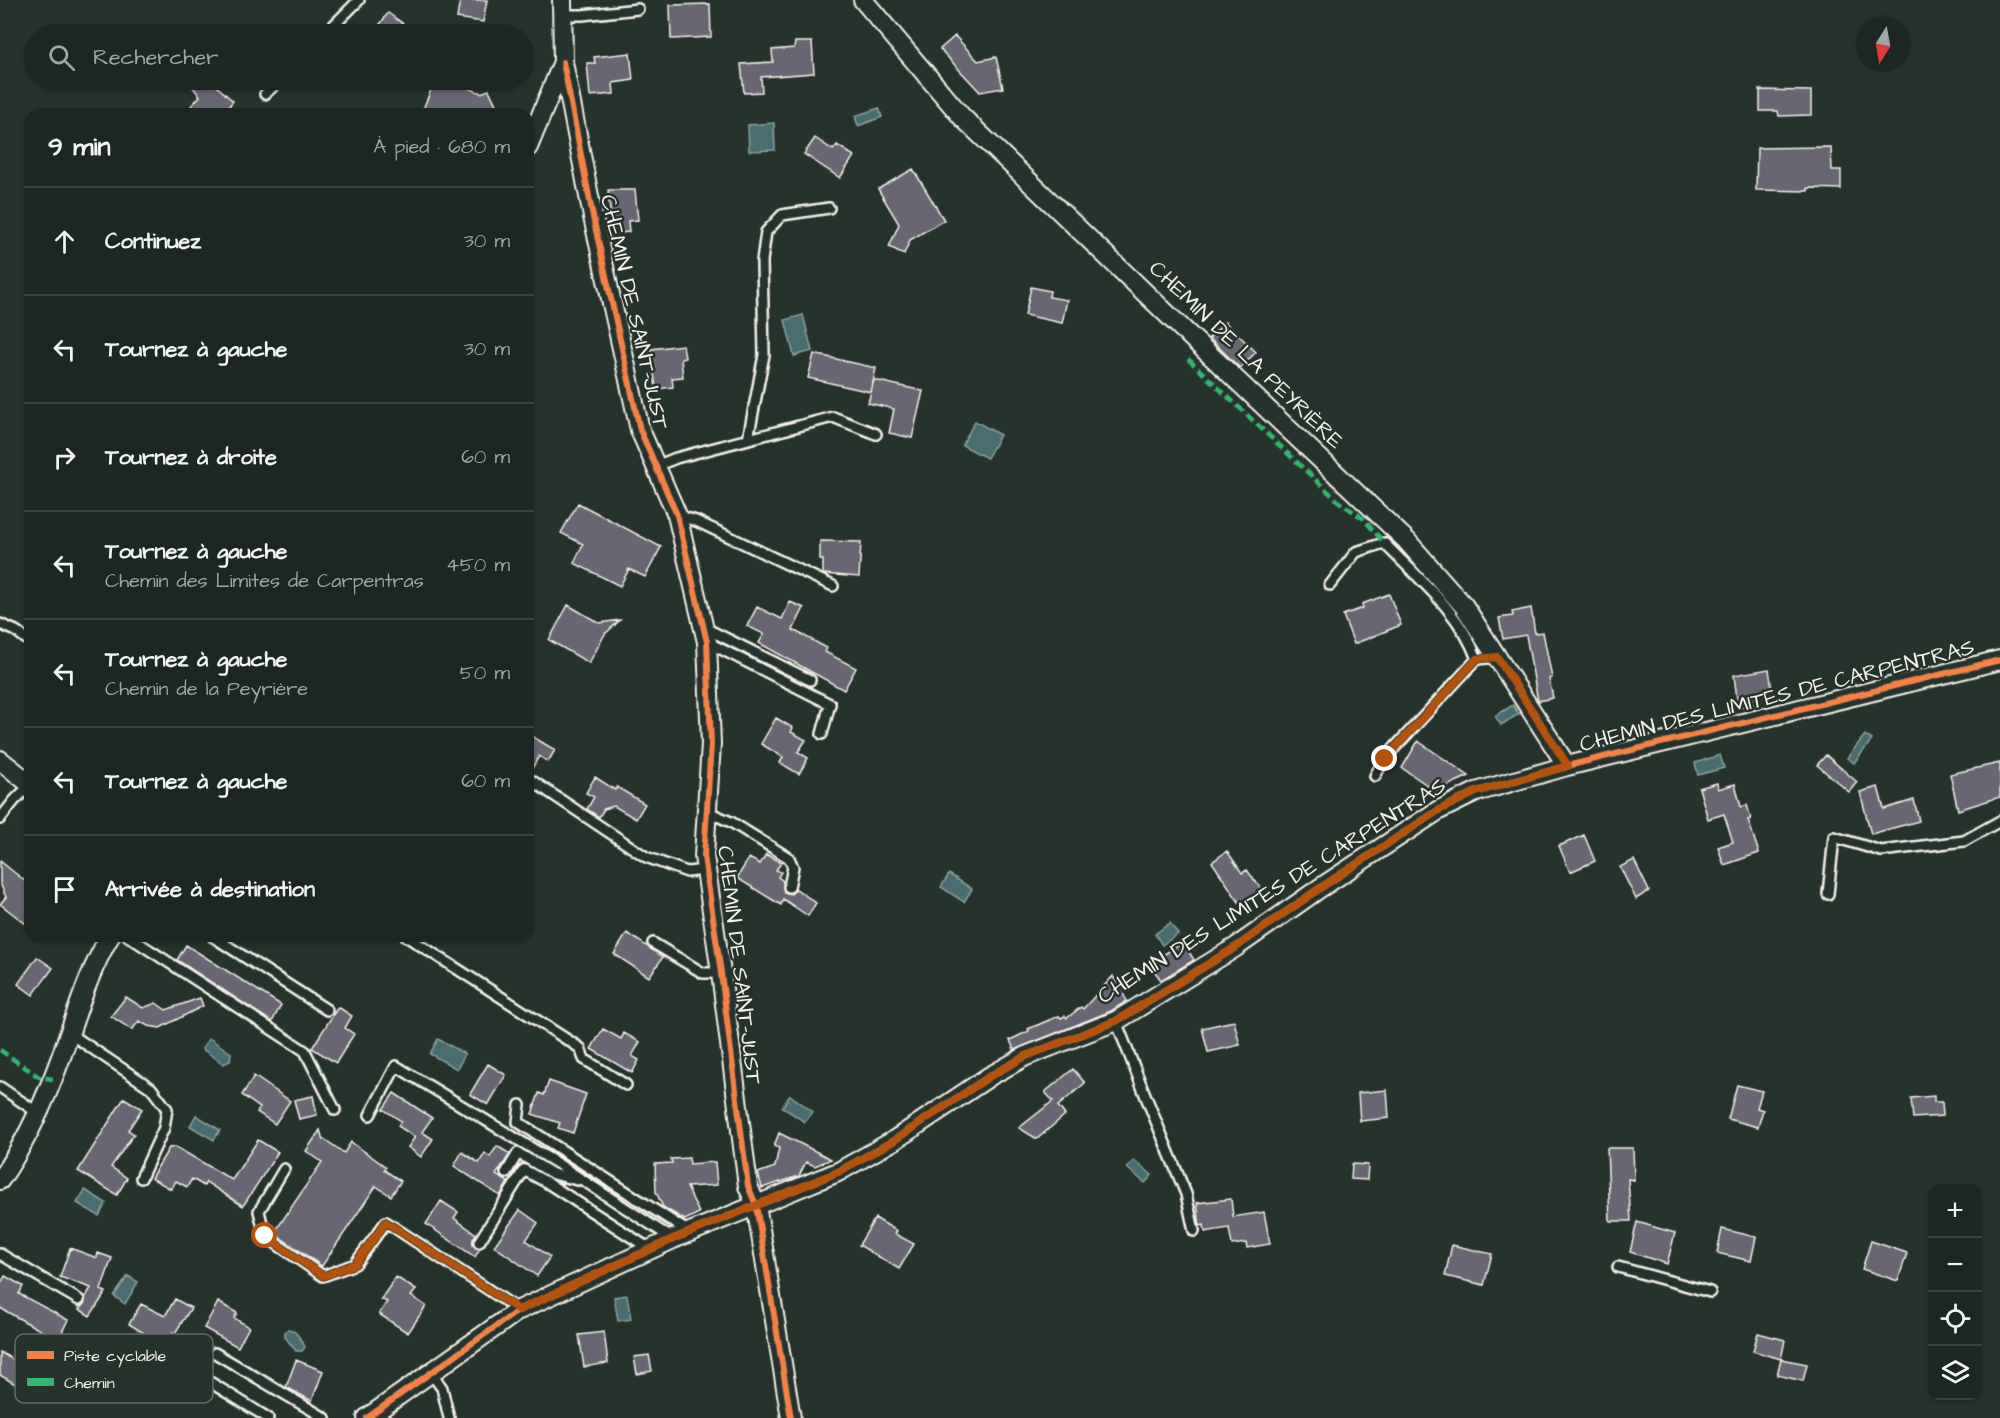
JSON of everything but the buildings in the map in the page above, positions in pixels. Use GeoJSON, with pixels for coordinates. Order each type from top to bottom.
{"type":"FeatureCollection","features":[{"type":"Feature","properties":{"kind":"street","name":"CHEMIN DE LA PEYRIÈRE"},"geometry":{"type":"LineString","coordinates":[[863,0],[962,117],[1406,540],[1464,606],[1568,766]]}},
{"type":"Feature","properties":{"kind":"street"},"geometry":{"type":"LineString","coordinates":[[534,132],[562,62],[562,7]]}},
{"type":"Feature","properties":{"kind":"street","name":"CHEMIN DE SAINT-JUST"},"geometry":{"type":"LineString","coordinates":[[562,62],[593,217],[640,430],[677,515],[705,634],[711,744],[704,856],[748,1186],[756,1205],[791,1418]]}},
{"type":"Feature","properties":{"kind":"street","name":"CHEMIN DES LIMITES DE CARPENTRAS"},"geometry":{"type":"LineString","coordinates":[[367,1418],[519,1310],[681,1235],[838,1172],[893,1141],[990,1076],[1026,1056],[1116,1021],[1236,947],[1320,888],[1439,810],[1476,792],[1568,766],[2000,660]]}},
{"type":"Feature","properties":{"kind":"street"},"geometry":{"type":"LineString","coordinates":[[0,760],[24,779]]}},
{"type":"Feature","properties":{"kind":"street"},"geometry":{"type":"LineString","coordinates":[[0,1180],[23,1146],[38,1113],[53,1079],[98,956],[106,942]]}},
{"type":"Feature","properties":{"kind":"lane"},"geometry":{"type":"LineString","coordinates":[[335,24],[359,0]]}},
{"type":"Feature","properties":{"kind":"lane"},"geometry":{"type":"LineString","coordinates":[[562,7],[582,15],[638,9]]}},
{"type":"Feature","properties":{"kind":"lane"},"geometry":{"type":"LineString","coordinates":[[265,94],[269,90]]}},
{"type":"Feature","properties":{"kind":"lane"},"geometry":{"type":"LineString","coordinates":[[748,439],[764,355],[762,261],[766,232],[782,215],[829,208]]}},
{"type":"Feature","properties":{"kind":"lane"},"geometry":{"type":"LineString","coordinates":[[656,466],[676,458],[833,417],[876,434]]}},
{"type":"Feature","properties":{"kind":"lane"},"geometry":{"type":"LineString","coordinates":[[677,515],[696,520],[833,586]]}},
{"type":"Feature","properties":{"kind":"lane"},"geometry":{"type":"LineString","coordinates":[[1330,585],[1356,552],[1384,543],[1450,612],[1470,640],[1477,659]]}},
{"type":"Feature","properties":{"kind":"lane"},"geometry":{"type":"LineString","coordinates":[[0,624],[24,637]]}},
{"type":"Feature","properties":{"kind":"lane"},"geometry":{"type":"LineString","coordinates":[[705,634],[810,680]]}},
{"type":"Feature","properties":{"kind":"lane"},"geometry":{"type":"LineString","coordinates":[[705,634],[830,704],[822,734]]}},
{"type":"Feature","properties":{"kind":"lane"},"geometry":{"type":"LineString","coordinates":[[1375,776],[1385,759],[1477,659],[1497,657]]}},
{"type":"Feature","properties":{"kind":"lane"},"geometry":{"type":"LineString","coordinates":[[534,782],[646,857],[687,872],[706,870]]}},
{"type":"Feature","properties":{"kind":"lane"},"geometry":{"type":"LineString","coordinates":[[0,819],[24,790]]}},
{"type":"Feature","properties":{"kind":"lane"},"geometry":{"type":"LineString","coordinates":[[706,811],[731,822],[789,858],[793,867],[789,888]]}},
{"type":"Feature","properties":{"kind":"lane"},"geometry":{"type":"LineString","coordinates":[[1828,894],[1834,837],[1881,851],[1964,841],[2000,821]]}},
{"type":"Feature","properties":{"kind":"lane"},"geometry":{"type":"LineString","coordinates":[[137,942],[305,1052],[335,1110]]}},
{"type":"Feature","properties":{"kind":"lane"},"geometry":{"type":"LineString","coordinates":[[221,942],[327,1010]]}},
{"type":"Feature","properties":{"kind":"lane"},"geometry":{"type":"LineString","coordinates":[[415,942],[580,1048],[584,1059],[626,1085]]}},
{"type":"Feature","properties":{"kind":"lane"},"geometry":{"type":"LineString","coordinates":[[653,943],[703,973],[721,973]]}},
{"type":"Feature","properties":{"kind":"lane"},"geometry":{"type":"LineString","coordinates":[[1116,1021],[1186,1194],[1194,1231]]}},
{"type":"Feature","properties":{"kind":"lane"},"geometry":{"type":"LineString","coordinates":[[69,1033],[151,1088],[167,1109],[164,1128],[141,1178]]}},
{"type":"Feature","properties":{"kind":"lane"},"geometry":{"type":"LineString","coordinates":[[370,1115],[396,1066],[585,1182],[681,1235]]}},
{"type":"Feature","properties":{"kind":"lane"},"geometry":{"type":"LineString","coordinates":[[0,1087],[38,1113]]}},
{"type":"Feature","properties":{"kind":"lane"},"geometry":{"type":"LineString","coordinates":[[520,1105],[518,1122],[681,1235]]}},
{"type":"Feature","properties":{"kind":"lane"},"geometry":{"type":"LineString","coordinates":[[506,1173],[518,1153],[553,1174],[585,1182]]}},
{"type":"Feature","properties":{"kind":"lane"},"geometry":{"type":"LineString","coordinates":[[284,1169],[259,1211],[265,1236],[323,1276],[355,1264],[386,1222],[519,1310]]}},
{"type":"Feature","properties":{"kind":"lane"},"geometry":{"type":"LineString","coordinates":[[479,1242],[524,1170],[650,1250]]}},
{"type":"Feature","properties":{"kind":"lane"},"geometry":{"type":"LineString","coordinates":[[0,1254],[79,1300]]}},
{"type":"Feature","properties":{"kind":"lane"},"geometry":{"type":"LineString","coordinates":[[1618,1267],[1710,1292]]}},
{"type":"Feature","properties":{"kind":"lane"},"geometry":{"type":"LineString","coordinates":[[215,1353],[325,1418]]}},
{"type":"Feature","properties":{"kind":"lane"},"geometry":{"type":"LineString","coordinates":[[431,1372],[442,1388],[449,1418]]}},
{"type":"Feature","properties":{"kind":"lane"},"geometry":{"type":"LineString","coordinates":[[213,1384],[268,1418]]}},
{"type":"Feature","properties":{"kind":"water"},"geometry":{"type":"Polygon","coordinates":[[[879,108],[882,117],[858,126],[855,116],[879,108]]]}},
{"type":"Feature","properties":{"kind":"water"},"geometry":{"type":"Polygon","coordinates":[[[774,123],[775,150],[749,151],[748,125],[774,123]]]}},
{"type":"Feature","properties":{"kind":"water"},"geometry":{"type":"Polygon","coordinates":[[[803,315],[812,351],[794,356],[785,320],[803,315]]]}},
{"type":"Feature","properties":{"kind":"water"},"geometry":{"type":"Polygon","coordinates":[[[975,421],[1000,435],[987,458],[962,445],[975,421]]]}},
{"type":"Feature","properties":{"kind":"water"},"geometry":{"type":"Polygon","coordinates":[[[1513,705],[1519,714],[1501,725],[1495,716],[1513,705]]]}},
{"type":"Feature","properties":{"kind":"water"},"geometry":{"type":"Polygon","coordinates":[[[1865,735],[1872,740],[1854,763],[1847,758],[1865,735]]]}},
{"type":"Feature","properties":{"kind":"water"},"geometry":{"type":"Polygon","coordinates":[[[1720,755],[1724,768],[1698,775],[1695,763],[1720,755]]]}},
{"type":"Feature","properties":{"kind":"water"},"geometry":{"type":"Polygon","coordinates":[[[949,874],[972,889],[964,902],[941,887],[949,874]]]}},
{"type":"Feature","properties":{"kind":"water"},"geometry":{"type":"Polygon","coordinates":[[[1170,923],[1178,934],[1162,945],[1155,934],[1170,923]]]}},
{"type":"Feature","properties":{"kind":"water"},"geometry":{"type":"Polygon","coordinates":[[[209,1038],[231,1053],[230,1061],[224,1064],[202,1049],[209,1038]]]}},
{"type":"Feature","properties":{"kind":"water"},"geometry":{"type":"Polygon","coordinates":[[[438,1039],[465,1054],[457,1069],[430,1054],[438,1039]]]}},
{"type":"Feature","properties":{"kind":"water"},"geometry":{"type":"Polygon","coordinates":[[[790,1095],[813,1112],[805,1122],[782,1107],[790,1095]]]}},
{"type":"Feature","properties":{"kind":"water"},"geometry":{"type":"Polygon","coordinates":[[[196,1115],[220,1130],[214,1140],[190,1126],[196,1115]]]}},
{"type":"Feature","properties":{"kind":"water"},"geometry":{"type":"Polygon","coordinates":[[[1134,1160],[1152,1175],[1145,1183],[1127,1168],[1134,1160]]]}},
{"type":"Feature","properties":{"kind":"water"},"geometry":{"type":"Polygon","coordinates":[[[85,1190],[106,1203],[99,1216],[77,1203],[85,1190]]]}},
{"type":"Feature","properties":{"kind":"water"},"geometry":{"type":"Polygon","coordinates":[[[128,1276],[138,1282],[125,1304],[114,1296],[128,1276]]]}},
{"type":"Feature","properties":{"kind":"water"},"geometry":{"type":"Polygon","coordinates":[[[627,1295],[631,1319],[618,1321],[614,1297],[627,1295]]]}},
{"type":"Feature","properties":{"kind":"water"},"geometry":{"type":"Polygon","coordinates":[[[288,1329],[296,1333],[302,1341],[305,1347],[302,1351],[296,1351],[285,1337],[288,1329]]]}},
{"type":"Feature","properties":{"kind":"marked path"},"geometry":{"type":"LineString","coordinates":[[1188,359],[1338,501],[1364,519],[1384,543]]}},
{"type":"Feature","properties":{"kind":"marked path"},"geometry":{"type":"LineString","coordinates":[[0,1050],[39,1077],[53,1079]]}},
{"type":"Feature","properties":{"kind":"cycle path"},"geometry":{"type":"LineString","coordinates":[[563,62],[593,217],[640,430],[677,515],[707,642],[711,744],[704,856],[748,1186],[756,1205],[791,1418]]}},
{"type":"Feature","properties":{"kind":"cycle path"},"geometry":{"type":"LineString","coordinates":[[367,1418],[519,1310],[673,1239],[838,1172],[893,1141],[990,1076],[1026,1056],[1116,1021],[1236,947],[1320,888],[1439,810],[1476,792],[1567,766],[2000,660]]}},
{"type":"Feature","properties":{"kind":"route"},"geometry":{"type":"LineString","coordinates":[[265,1236],[323,1276],[355,1264],[386,1222],[519,1310],[673,1239],[838,1172],[893,1141],[990,1076],[1026,1056],[1116,1021],[1236,947],[1320,888],[1439,810],[1476,792],[1568,766],[1497,657],[1477,659],[1385,759]]}}]}
